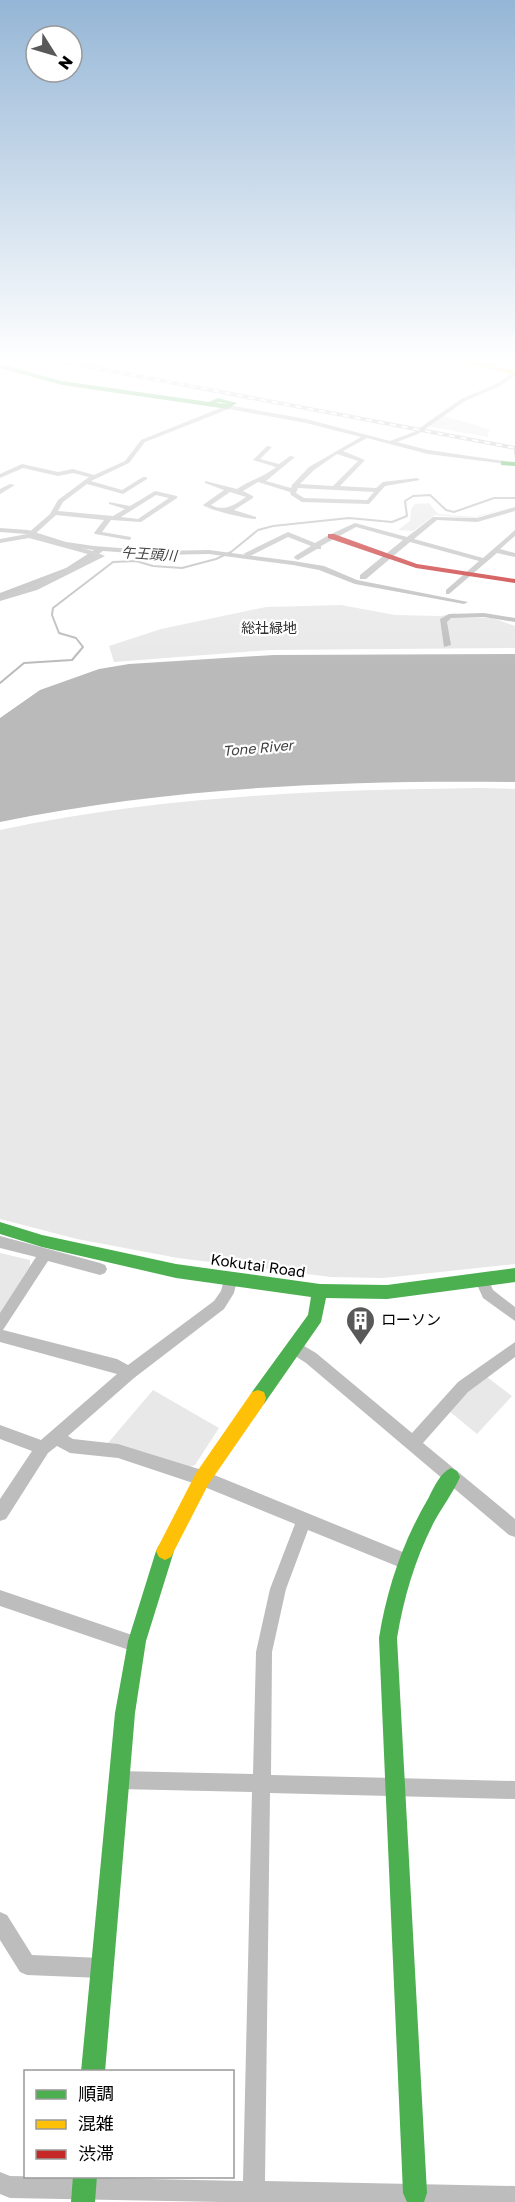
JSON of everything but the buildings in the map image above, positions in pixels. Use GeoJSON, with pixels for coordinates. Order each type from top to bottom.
{"type":"FeatureCollection","features":[{"type":"Feature","properties":{"kind":"street"},"geometry":{"type":"LineString","coordinates":[[0,541],[31,534],[54,513],[60,501],[86,482],[127,462]]}},
{"type":"Feature","properties":{"kind":"street"},"geometry":{"type":"LineString","coordinates":[[263,462],[280,466]]}},
{"type":"Feature","properties":{"kind":"street"},"geometry":{"type":"LineString","coordinates":[[238,491],[253,481],[261,480],[286,462]]}},
{"type":"Feature","properties":{"kind":"street"},"geometry":{"type":"LineString","coordinates":[[294,489],[322,462]]}},
{"type":"Feature","properties":{"kind":"street"},"geometry":{"type":"LineString","coordinates":[[335,488],[360,462]]}},
{"type":"Feature","properties":{"kind":"street"},"geometry":{"type":"LineString","coordinates":[[0,476],[25,466],[58,474],[73,471],[95,477]]}},
{"type":"Feature","properties":{"kind":"street"},"geometry":{"type":"LineString","coordinates":[[86,482],[123,492],[145,478]]}},
{"type":"Feature","properties":{"kind":"street"},"geometry":{"type":"LineString","coordinates":[[261,480],[272,487],[294,489],[378,490]]}},
{"type":"Feature","properties":{"kind":"street"},"geometry":{"type":"LineString","coordinates":[[294,489],[296,498],[302,500],[365,502],[372,500],[383,484],[417,480]]}},
{"type":"Feature","properties":{"kind":"street"},"geometry":{"type":"LineString","coordinates":[[207,482],[251,497],[230,511]]}},
{"type":"Feature","properties":{"kind":"street"},"geometry":{"type":"LineString","coordinates":[[2,490],[12,485]]}},
{"type":"Feature","properties":{"kind":"street"},"geometry":{"type":"LineString","coordinates":[[229,490],[206,505],[254,518]]}},
{"type":"Feature","properties":{"kind":"street"},"geometry":{"type":"LineString","coordinates":[[54,513],[113,518],[139,521],[174,497],[156,493],[113,518],[97,533],[129,538]]}},
{"type":"Feature","properties":{"kind":"street"},"geometry":{"type":"LineString","coordinates":[[111,503],[131,508]]}},
{"type":"Feature","properties":{"kind":"street"},"geometry":{"type":"LineString","coordinates":[[363,577],[386,556],[438,517],[477,520],[515,509]]}},
{"type":"Feature","properties":{"kind":"street"},"geometry":{"type":"LineString","coordinates":[[298,558],[332,536],[355,525],[483,560]]}},
{"type":"Feature","properties":{"kind":"street"},"geometry":{"type":"LineString","coordinates":[[449,592],[515,532]]}},
{"type":"Feature","properties":{"kind":"street"},"geometry":{"type":"LineString","coordinates":[[0,599],[34,588],[101,556],[96,552],[65,547],[31,534]]}},
{"type":"Feature","properties":{"kind":"street"},"geometry":{"type":"LineString","coordinates":[[247,554],[288,534],[318,547]]}},
{"type":"Feature","properties":{"kind":"street"},"geometry":{"type":"LineString","coordinates":[[332,536],[425,568],[515,581]]}},
{"type":"Feature","properties":{"kind":"street"},"geometry":{"type":"LineString","coordinates":[[495,549],[515,555]]}},
{"type":"Feature","properties":{"kind":"street"},"geometry":{"type":"LineString","coordinates":[[447,645],[443,620],[449,615],[484,615],[515,620]]}},
{"type":"Feature","properties":{"kind":"street","name":"Kokutai Road"},"geometry":{"type":"LineString","coordinates":[[0,1228],[125,1260],[230,1280],[320,1291],[387,1292],[515,1275]]}},
{"type":"Feature","properties":{"kind":"street"},"geometry":{"type":"LineString","coordinates":[[0,1242],[44,1256],[100,1269]]}},
{"type":"Feature","properties":{"kind":"street"},"geometry":{"type":"LineString","coordinates":[[0,1325],[44,1256]]}},
{"type":"Feature","properties":{"kind":"street"},"geometry":{"type":"LineString","coordinates":[[0,1514],[43,1448],[129,1373],[219,1305],[225,1297],[230,1280]]}},
{"type":"Feature","properties":{"kind":"street"},"geometry":{"type":"LineString","coordinates":[[482,1280],[488,1294],[515,1315]]}},
{"type":"Feature","properties":{"kind":"street"},"geometry":{"type":"LineString","coordinates":[[93,2070],[118,1780],[135,1644],[162,1557],[182,1513],[202,1478],[315,1317],[320,1291]]}},
{"type":"Feature","properties":{"kind":"street"},"geometry":{"type":"LineString","coordinates":[[0,1336],[117,1366],[129,1373]]}},
{"type":"Feature","properties":{"kind":"street"},"geometry":{"type":"LineString","coordinates":[[294,1347],[311,1358],[515,1529]]}},
{"type":"Feature","properties":{"kind":"street"},"geometry":{"type":"LineString","coordinates":[[413,1443],[463,1387],[515,1349]]}},
{"type":"Feature","properties":{"kind":"street"},"geometry":{"type":"LineString","coordinates":[[0,1432],[43,1448]]}},
{"type":"Feature","properties":{"kind":"street"},"geometry":{"type":"LineString","coordinates":[[56,1436],[70,1446],[118,1451],[202,1478],[404,1561]]}},
{"type":"Feature","properties":{"kind":"street"},"geometry":{"type":"LineString","coordinates":[[415,2193],[388,1638],[395,1593],[404,1561],[451,1477]]}},
{"type":"Feature","properties":{"kind":"street"},"geometry":{"type":"LineString","coordinates":[[254,2191],[260,1784],[265,1644],[278,1589],[304,1520]]}},
{"type":"Feature","properties":{"kind":"street"},"geometry":{"type":"LineString","coordinates":[[0,1598],[135,1644]]}},
{"type":"Feature","properties":{"kind":"street"},"geometry":{"type":"LineString","coordinates":[[118,1780],[515,1790]]}},
{"type":"Feature","properties":{"kind":"street"},"geometry":{"type":"LineString","coordinates":[[0,1922],[27,1965],[101,1968]]}},
{"type":"Feature","properties":{"kind":"street"},"geometry":{"type":"LineString","coordinates":[[0,2184],[10,2187],[84,2189],[415,2193],[515,2197]]}},
{"type":"Feature","properties":{"kind":"green space"},"geometry":{"type":"Polygon","coordinates":[[[429,503],[438,514],[474,517],[515,506],[474,518],[435,515],[413,531],[398,530],[410,521],[411,509],[415,504],[429,503]]]}},
{"type":"Feature","properties":{"kind":"green space","name":"総社緑地"},"geometry":{"type":"Polygon","coordinates":[[[341,605],[395,615],[441,616],[455,613],[458,617],[492,618],[515,626],[515,648],[270,650],[114,662],[109,646],[161,629],[266,607],[341,605]]]}},
{"type":"Feature","properties":{"kind":"green space"},"geometry":{"type":"Polygon","coordinates":[[[515,789],[515,1264],[384,1278],[331,1277],[178,1258],[77,1239],[0,1219],[0,830],[119,809],[179,802],[298,793],[515,789]]]}},
{"type":"Feature","properties":{"kind":"green space"},"geometry":{"type":"Polygon","coordinates":[[[0,1253],[30,1260],[30,1266],[0,1314],[0,1253]]]}},
{"type":"Feature","properties":{"kind":"green space"},"geometry":{"type":"Polygon","coordinates":[[[487,1377],[512,1396],[477,1434],[449,1411],[461,1397],[487,1377]]]}},
{"type":"Feature","properties":{"kind":"green space"},"geometry":{"type":"Polygon","coordinates":[[[153,1390],[219,1428],[195,1465],[190,1467],[108,1443],[153,1390]]]}},
{"type":"Feature","properties":{"kind":"water","name":"Tone River"},"geometry":{"type":"Polygon","coordinates":[[[515,654],[515,782],[385,782],[256,788],[128,801],[0,822],[0,718],[40,690],[99,669],[129,664],[274,655],[515,654]]]}},
{"type":"Feature","properties":{"kind":"waterway","name":"午王頭川"},"geometry":{"type":"LineString","coordinates":[[0,683],[24,663],[72,660],[83,647],[76,638],[59,633],[52,615],[53,608],[113,562],[136,561],[153,566],[182,568],[216,559],[231,552],[258,530],[273,526],[349,518],[392,522],[407,516],[405,501],[413,496],[430,495],[446,510],[454,512],[494,498],[515,498]]}},
{"type":"Feature","properties":{"kind":"waterway"},"geometry":{"type":"LineString","coordinates":[[0,530],[28,532],[65,544],[94,548],[159,553],[209,552],[293,563],[321,568],[355,582],[464,602]]}},
{"type":"Feature","properties":{"kind":"waterway"},"geometry":{"type":"LineString","coordinates":[[0,596],[69,570],[101,549]]}},
{"type":"Feature","properties":{"kind":"traffic: fast"},"geometry":{"type":"LineString","coordinates":[[504,463],[515,464]]}},
{"type":"Feature","properties":{"kind":"traffic: fast"},"geometry":{"type":"LineString","coordinates":[[0,1228],[42,1241],[176,1271],[320,1291],[387,1292],[515,1275]]}},
{"type":"Feature","properties":{"kind":"traffic: fast"},"geometry":{"type":"LineString","coordinates":[[258,1398],[315,1317],[320,1291]]}},
{"type":"Feature","properties":{"kind":"traffic: fast"},"geometry":{"type":"LineString","coordinates":[[415,2193],[388,1638],[397,1595],[410,1554],[428,1515],[451,1477]]}},
{"type":"Feature","properties":{"kind":"traffic: fast"},"geometry":{"type":"LineString","coordinates":[[93,2070],[125,1713],[137,1641],[165,1551]]}},
{"type":"Feature","properties":{"kind":"traffic: fast"},"geometry":{"type":"LineString","coordinates":[[83,2202],[85,2178]]}},
{"type":"Feature","properties":{"kind":"traffic: slow"},"geometry":{"type":"LineString","coordinates":[[165,1551],[202,1479],[258,1398]]}},
{"type":"Feature","properties":{"kind":"traffic: jam"},"geometry":{"type":"LineString","coordinates":[[331,536],[416,566],[515,581]]}},
{"type":"Feature","properties":{"kind":"place","name":"ローソン"},"geometry":{"type":"Point","coordinates":[360,1346]}}]}
